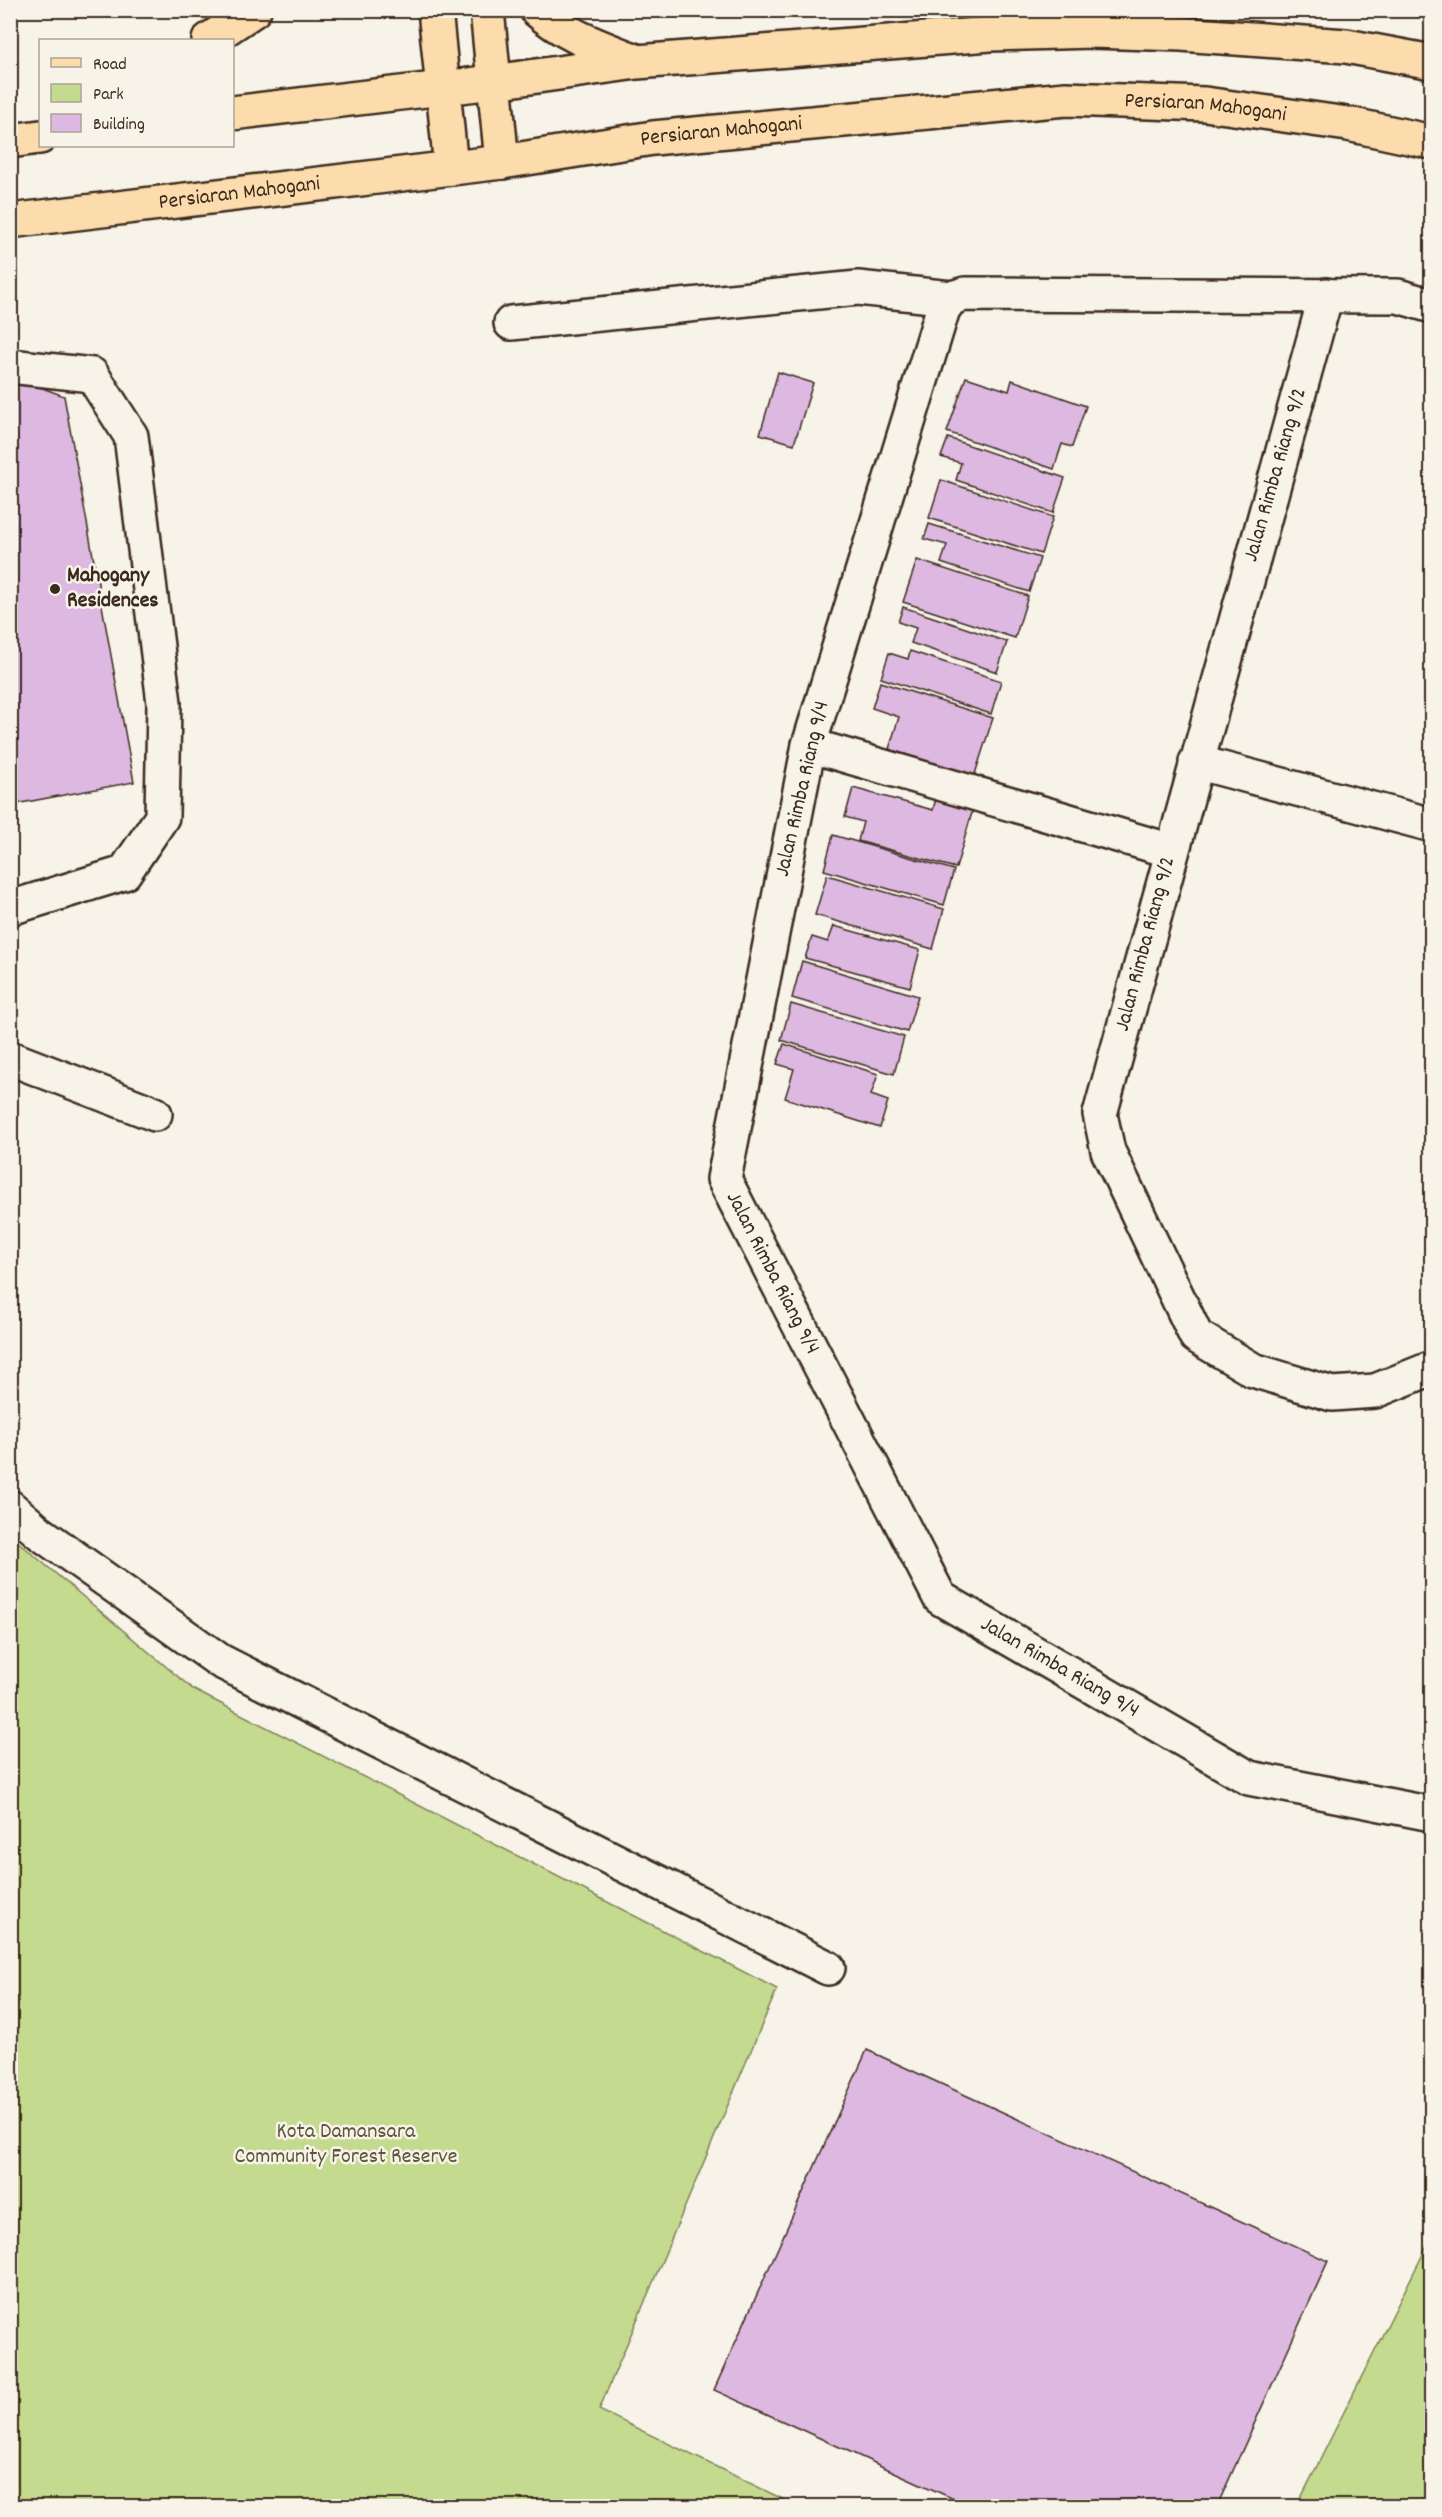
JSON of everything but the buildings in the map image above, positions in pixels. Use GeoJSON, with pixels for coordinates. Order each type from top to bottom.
{"type":"FeatureCollection","features":[{"type":"Feature","properties":{"kind":"main road"},"geometry":{"type":"LineString","coordinates":[[210,39],[254,10]]}},
{"type":"Feature","properties":{"kind":"main road"},"geometry":{"type":"LineString","coordinates":[[435,10],[451,168]]}},
{"type":"Feature","properties":{"kind":"main road"},"geometry":{"type":"LineString","coordinates":[[488,10],[502,162]]}},
{"type":"Feature","properties":{"kind":"main road"},"geometry":{"type":"LineString","coordinates":[[537,10],[551,23],[575,38],[637,62]]}},
{"type":"Feature","properties":{"kind":"main road"},"geometry":{"type":"LineString","coordinates":[[234,113],[494,82],[637,62],[990,34],[1092,31],[1346,46],[1431,62]]}},
{"type":"Feature","properties":{"kind":"main road","name":"Persiaran Mahogani"},"geometry":{"type":"LineString","coordinates":[[10,221],[502,162],[653,138],[1066,99],[1205,104],[1348,124],[1431,142]]}},
{"type":"Feature","properties":{"kind":"street"},"geometry":{"type":"LineString","coordinates":[[511,323],[858,288],[951,298],[965,294],[1398,296],[1431,306]]}},
{"type":"Feature","properties":{"kind":"street","name":"Jalan Rimba Riang 9/2"},"geometry":{"type":"LineString","coordinates":[[1326,295],[1100,1114],[1108,1151],[1196,1336],[1253,1370],[1332,1394],[1375,1391],[1431,1368]]}},
{"type":"Feature","properties":{"kind":"street","name":"Jalan Rimba Riang 9/4"},"geometry":{"type":"LineString","coordinates":[[951,298],[944,309],[809,745],[724,1179],[940,1598],[1249,1778],[1431,1814]]}},
{"type":"Feature","properties":{"kind":"street"},"geometry":{"type":"LineString","coordinates":[[10,366],[92,375],[130,436],[164,703],[162,817],[124,873],[10,908]]}},
{"type":"Feature","properties":{"kind":"street"},"geometry":{"type":"LineString","coordinates":[[809,745],[1172,851]]}},
{"type":"Feature","properties":{"kind":"street"},"geometry":{"type":"LineString","coordinates":[[1196,762],[1431,825]]}},
{"type":"Feature","properties":{"kind":"street"},"geometry":{"type":"LineString","coordinates":[[10,1058],[155,1114]]}},
{"type":"Feature","properties":{"kind":"street"},"geometry":{"type":"LineString","coordinates":[[10,1507],[40,1533],[220,1661],[828,1968]]}},
{"type":"Feature","properties":{"kind":"green space","name":"Kota Damansara Community Forest Reserve"},"geometry":{"type":"Polygon","coordinates":[[[10,1535],[194,1690],[777,1989],[599,2410],[797,2506],[11,2506],[10,1535]]]}},
{"type":"Feature","properties":{"kind":"green space"},"geometry":{"type":"Polygon","coordinates":[[[1431,2238],[1431,2506],[1297,2506],[1431,2238]]]}},
{"type":"Feature","properties":{"kind":"place","name":"Mahogany Residences"},"geometry":{"type":"Point","coordinates":[55,589]}}]}
